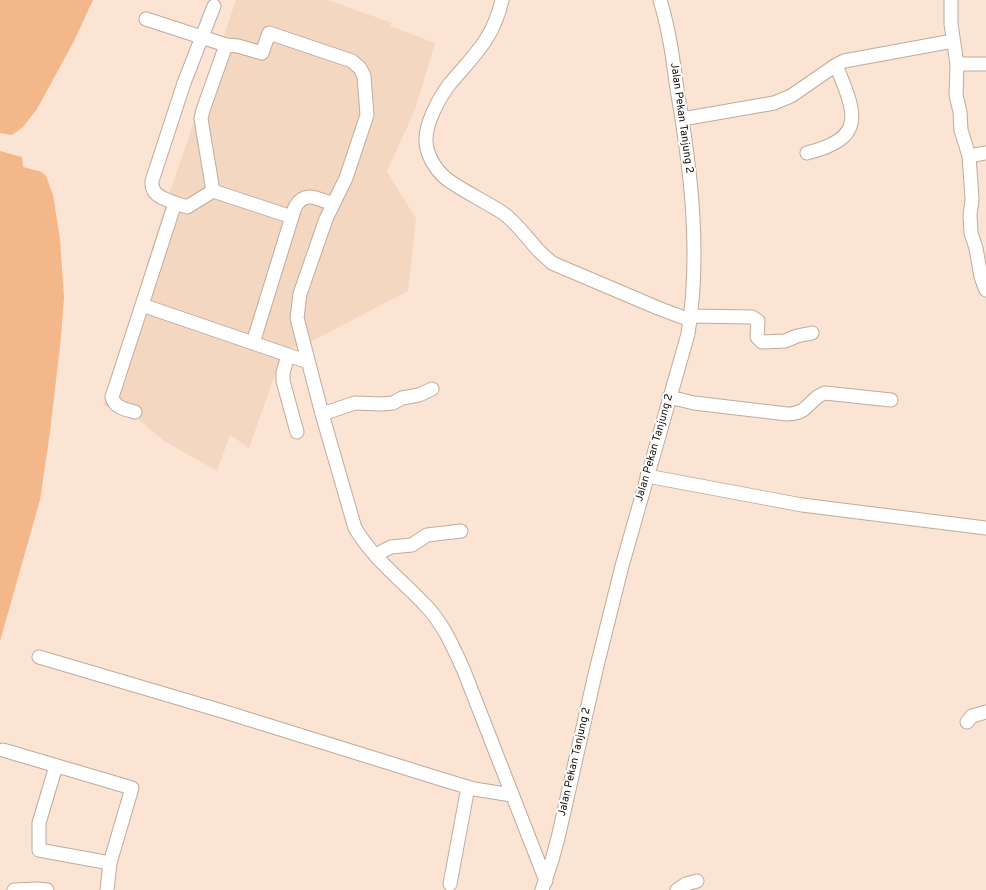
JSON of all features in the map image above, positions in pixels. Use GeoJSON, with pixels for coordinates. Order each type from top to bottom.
{"type":"FeatureCollection","features":[{"type":"Feature","properties":{"kind":"street"},"geometry":{"type":"LineString","coordinates":[[502,0],[500,12],[491,32],[480,49],[438,100],[429,124],[426,141],[429,155],[438,170],[450,181],[504,214],[552,263],[644,302],[691,318],[752,317],[758,321],[757,337],[762,342],[785,341],[797,336],[812,333]]}},
{"type":"Feature","properties":{"kind":"street","name":"Jalan Pekan Tanjung 2"},"geometry":{"type":"LineString","coordinates":[[544,885],[558,838],[596,670],[622,566],[688,334],[691,318],[695,244],[691,190],[682,119],[666,20],[660,0]]}},
{"type":"Feature","properties":{"kind":"street"},"geometry":{"type":"LineString","coordinates":[[951,0],[951,24],[957,64],[956,95],[968,156],[972,200],[970,215],[971,232],[976,248],[981,277],[986,290]]}},
{"type":"Feature","properties":{"kind":"street"},"geometry":{"type":"LineString","coordinates":[[214,6],[203,38],[184,83],[152,181],[154,193],[159,197],[187,207],[213,191],[292,217]]}},
{"type":"Feature","properties":{"kind":"street"},"geometry":{"type":"LineString","coordinates":[[146,19],[226,45],[238,46],[262,54],[269,32],[352,60],[363,72],[367,115],[346,178],[326,219],[300,294],[297,318],[322,414],[355,528],[364,543],[376,556],[428,607],[443,629],[464,671],[512,795],[544,885]]}},
{"type":"Feature","properties":{"kind":"street"},"geometry":{"type":"LineString","coordinates":[[682,119],[774,103],[791,96],[836,65],[852,59],[953,41]]}},
{"type":"Feature","properties":{"kind":"street"},"geometry":{"type":"LineString","coordinates":[[213,191],[202,119],[203,110],[226,45]]}},
{"type":"Feature","properties":{"kind":"street"},"geometry":{"type":"LineString","coordinates":[[957,64],[986,64]]}},
{"type":"Feature","properties":{"kind":"street"},"geometry":{"type":"LineString","coordinates":[[806,153],[824,149],[836,143],[845,136],[851,127],[853,115],[849,99],[836,65]]}},
{"type":"Feature","properties":{"kind":"street"},"geometry":{"type":"LineString","coordinates":[[968,156],[986,153]]}},
{"type":"Feature","properties":{"kind":"street"},"geometry":{"type":"LineString","coordinates":[[253,343],[298,202],[307,197],[313,197],[333,204]]}},
{"type":"Feature","properties":{"kind":"street"},"geometry":{"type":"LineString","coordinates":[[135,412],[117,406],[112,397],[175,203]]}},
{"type":"Feature","properties":{"kind":"street"},"geometry":{"type":"LineString","coordinates":[[142,305],[308,362]]}},
{"type":"Feature","properties":{"kind":"street"},"geometry":{"type":"LineString","coordinates":[[288,355],[283,373],[283,381],[297,432]]}},
{"type":"Feature","properties":{"kind":"street"},"geometry":{"type":"LineString","coordinates":[[322,414],[354,403],[393,403],[402,398],[418,395],[432,389]]}},
{"type":"Feature","properties":{"kind":"street"},"geometry":{"type":"LineString","coordinates":[[669,397],[694,403],[787,414],[796,413],[803,410],[819,395],[825,393],[891,400]]}},
{"type":"Feature","properties":{"kind":"street"},"geometry":{"type":"LineString","coordinates":[[647,476],[802,505],[986,528]]}},
{"type":"Feature","properties":{"kind":"street"},"geometry":{"type":"LineString","coordinates":[[376,556],[391,547],[412,545],[427,535],[461,531]]}},
{"type":"Feature","properties":{"kind":"street"},"geometry":{"type":"LineString","coordinates":[[39,657],[222,711],[468,787],[512,795]]}},
{"type":"Feature","properties":{"kind":"street"},"geometry":{"type":"LineString","coordinates":[[967,722],[972,716],[986,712]]}},
{"type":"Feature","properties":{"kind":"street"},"geometry":{"type":"LineString","coordinates":[[3,750],[132,788],[110,863],[107,890]]}},
{"type":"Feature","properties":{"kind":"street"},"geometry":{"type":"LineString","coordinates":[[56,766],[39,823],[39,850],[110,863]]}},
{"type":"Feature","properties":{"kind":"street"},"geometry":{"type":"LineString","coordinates":[[450,884],[468,787]]}},
{"type":"Feature","properties":{"kind":"street"},"geometry":{"type":"LineString","coordinates":[[677,890],[686,884],[697,881]]}},
{"type":"Feature","properties":{"kind":"street"},"geometry":{"type":"LineString","coordinates":[[14,890],[47,890]]}},
{"type":"Feature","properties":{"kind":"shaded area"},"geometry":{"type":"Polygon","coordinates":[[[0,0],[93,0],[74,41],[37,109],[23,127],[12,135],[0,133],[0,0]]]}},
{"type":"Feature","properties":{"kind":"shaded area"},"geometry":{"type":"Polygon","coordinates":[[[236,0],[328,0],[392,23],[390,26],[435,43],[415,110],[387,171],[416,219],[408,291],[304,345],[284,350],[249,448],[230,435],[217,471],[164,441],[131,413],[103,406],[166,203],[236,0]]]}},
{"type":"Feature","properties":{"kind":"shaded area"},"geometry":{"type":"Polygon","coordinates":[[[0,151],[22,157],[23,167],[42,172],[46,176],[53,195],[60,239],[64,297],[50,432],[40,500],[0,641],[0,151]]]}}]}
